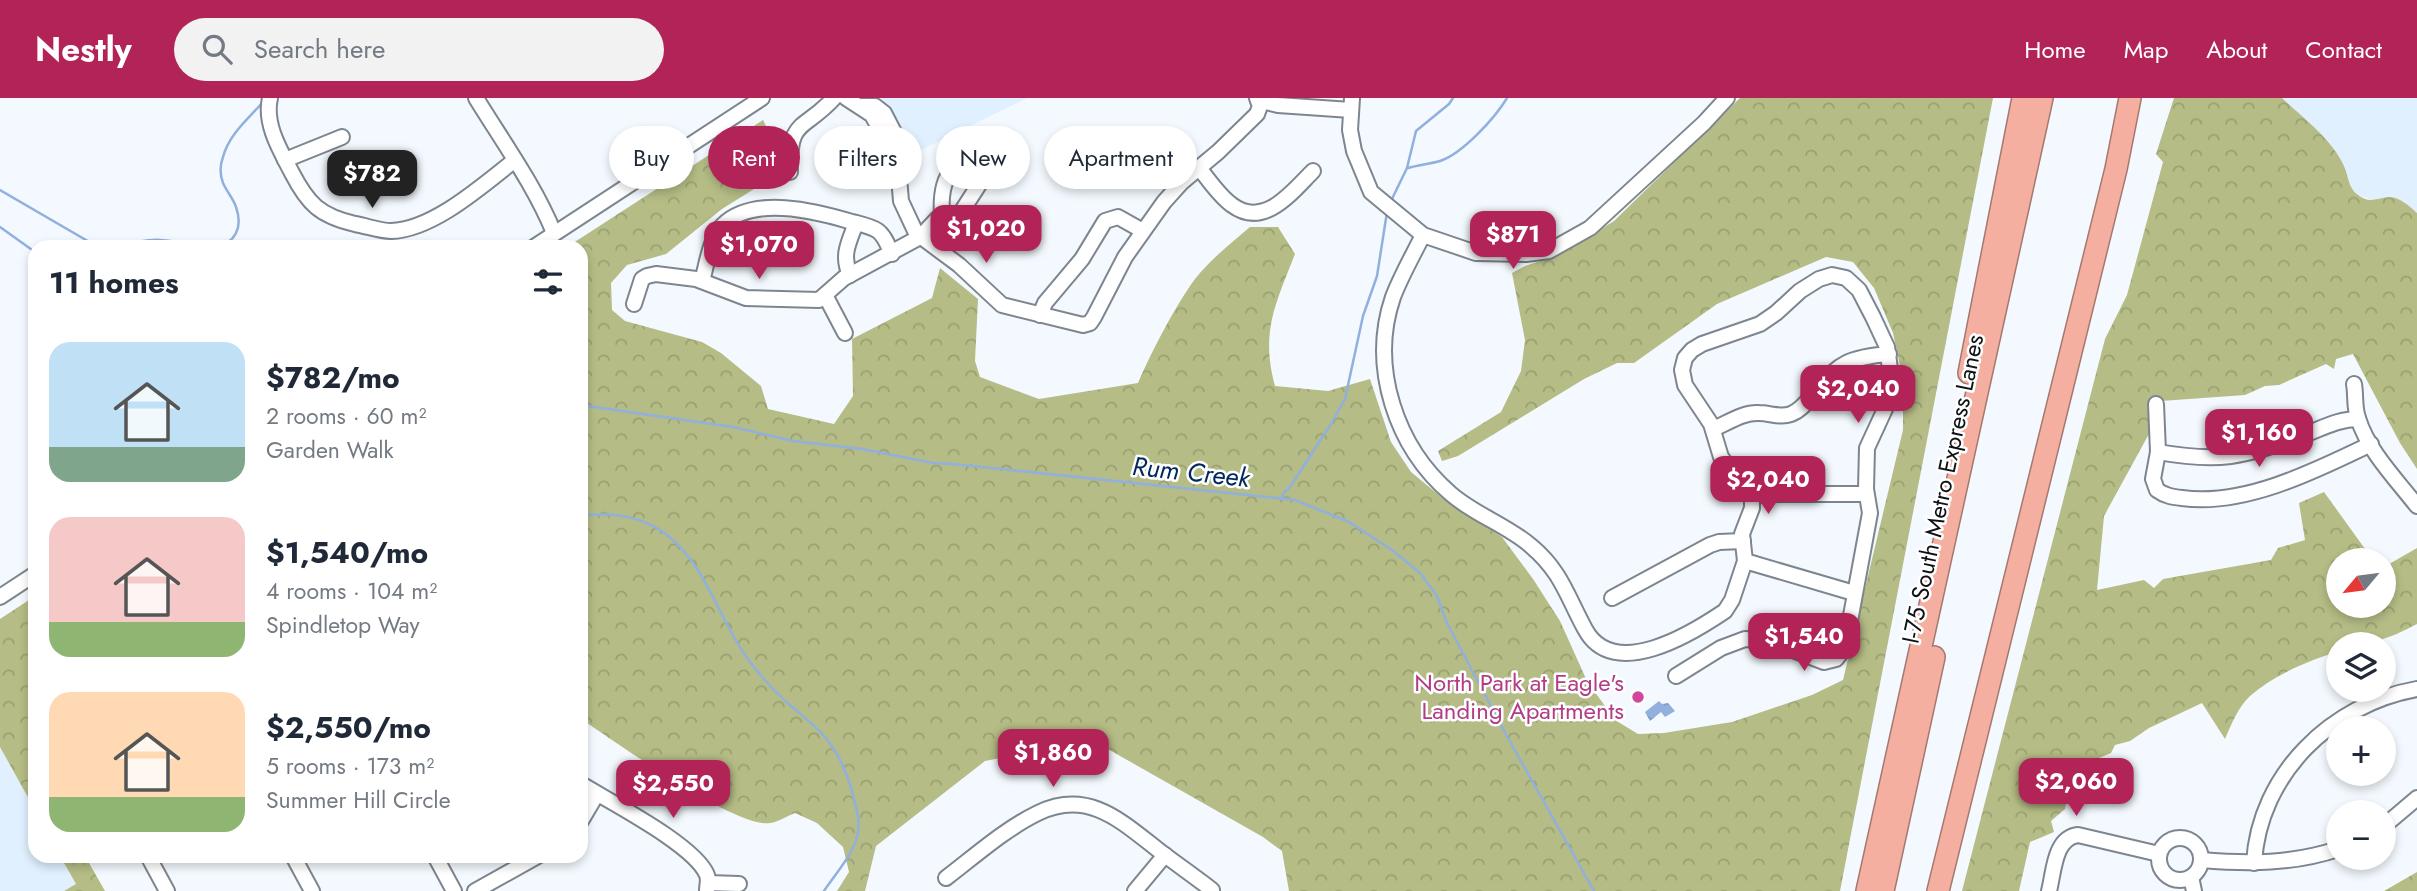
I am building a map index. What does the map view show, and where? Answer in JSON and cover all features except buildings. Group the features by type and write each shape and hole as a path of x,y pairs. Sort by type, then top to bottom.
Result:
{"highway":[{"path":"1960,475 1959,426 2023,98"},
{"path":"1867,891 2042,98"},
{"name":"I-75 South Metro Express Lanes","path":"1883,891 2055,98"},
{"path":"1938,891 2116,169 2130,98"},
{"path":"2116,169 2144,98"}],"street":[{"path":"270,98 267,112 285,160 309,201 323,214 337,220 383,231 412,228 439,215 477,190 515,160"},
{"path":"476,98 515,160 554,233"},
{"path":"544,240 762,98"},
{"path":"800,127 834,98"},
{"path":"846,98 862,106 875,106 884,113 891,126"},
{"path":"900,189 901,201 913,230 959,265 1002,305 1079,324 1090,323 1125,257 1143,231 1176,188 1224,147 1257,114 1259,99 1278,105 1351,104 1350,130 1354,150 1371,192 1423,235 1476,253 1526,254 1549,251 1590,228 1704,123 1727,98"},
{"path":"862,106 867,126"},
{"path":"285,160 342,137"},
{"path":"1199,168 1230,204 1255,212 1279,205 1313,171"},
{"path":"942,216 943,189"},
{"path":"634,304 640,282 647,276 676,275 702,281 746,298 819,300 839,281 920,237 935,220 942,216 960,214 976,189"},
{"path":"702,281 718,231 744,212 806,209 856,223 880,232 892,254"},
{"path":"1040,315 1045,303 1078,263 1105,220 1118,217 1143,231"},
{"path":"849,275 844,257 856,223"},
{"path":"1423,235 1393,298 1387,324 1386,374 1401,429 1418,458 1452,496 1529,544 1546,560 1569,593 1585,629 1595,643 1604,648 1628,653 1653,650 1725,611 1732,600 1745,561 1743,529 1752,508 1751,496 1721,457 1713,429 1683,379 1683,364 1688,353 1708,341 1760,324 1819,279 1836,275 1855,284 1889,354 1890,381 1886,402 1867,448 1866,494 1870,513 1847,643 1843,652 1833,661 1824,662 1769,641 1745,639 1713,652 1676,676"},
{"path":"825,295 845,333"},
{"path":"1713,429 1749,414 1791,414 1802,407 1827,377 1843,364 1856,358 1889,354"},
{"path":"2354,384 2358,419 2371,444 2417,506"},
{"path":"2156,404 2158,452 2153,479 2157,490 2169,496 2205,500 2233,498 2258,491 2371,444"},
{"path":"2158,452 2200,458 2240,456 2277,445 2342,419 2358,419"},
{"path":"1751,496 1866,494"},
{"path":"1612,598 1710,545 1742,541"},
{"path":"1745,561 1854,593"},
{"path":"0,597 28,579"},
{"path":"2254,863 2257,834 2266,808 2287,771 2307,746 2360,707 2387,696 2417,689"},
{"path":"588,788 684,849 706,872 707,887 739,884"},
{"path":"588,809 597,794"},
{"path":"2396,816 2417,798"},
{"path":"946,877 1026,819 1054,806 1073,804 1088,805 1116,817 1212,890"},
{"path":"2049,891 2061,846 2071,836 2078,835 2159,854"},
{"path":"2183,837 2196,845 2201,860 2198,870 2185,885 2163,871 2159,854 2168,841 2183,837"},
{"path":"2201,860 2254,863 2291,860 2326,852"},
{"path":"1135,891 1165,855"},
{"path":"152,863 167,891"},
{"path":"296,863 312,891"},
{"path":"439,863 454,891"},
{"path":"475,891 525,863"}],"shaded area":[{"path":"881,98 1027,98 970,126 936,126 936,143 922,150 922,126 898,126"},
{"path":"2282,98 2417,98 2417,213 2401,200 2390,197 2376,201 2359,196 2351,188 2345,167 2332,147"},
{"path":"0,747 28,797 28,863 64,863 76,885 64,891 0,891"}],"green space":[{"path":"1740,98 1993,98 1840,891 1289,891 1282,851 1263,837 1106,748 1061,746 985,761 876,846 865,891 837,891 849,872 843,847 817,823 795,813 770,823 754,821 731,812 704,799 588,724 588,240 578,240 657,189 694,189 694,165 708,156 708,189 754,189 722,209 666,254 627,265 611,283 612,310 625,321 702,342 721,353 761,386 768,409 834,424 853,396 852,339 932,298 940,268 978,299 975,361 980,377 1039,399 1138,383 1171,316 1201,272 1250,227 1278,227 1295,254 1272,318 1269,349 1275,386 1328,391 1370,379 1391,442 1411,472 1445,500 1502,537 1560,621 1587,681 1615,720 1638,734 1664,733 1732,722 1812,695 1843,680 1903,430 1903,380 1893,333 1874,288 1853,262 1826,257 1717,304 1634,363 1617,363 1584,379 1458,456 1442,461 1438,451 1501,412 1521,371 1525,340 1512,273 1561,254 1614,221"},
{"path":"2174,98 2282,98 2332,147 2344,166 2352,189 2358,195 2369,200 2389,197 2397,199 2417,213 2417,469 2400,443 2353,354 2336,359 2334,369 2326,364 2279,385 2265,386 2245,395 2147,402 2150,432 2104,516 2097,590 2144,580 2154,588 2163,579 2271,560 2278,548 2305,540 2299,503 2324,492 2364,548 2326,548 2326,618 2396,618 2396,560 2417,548 2417,624 2396,634 2396,632 2326,632 2326,656 2280,675 2250,696 2235,716 2225,739 2202,703 2149,728 2130,741 2115,745 2111,753 2087,763 2076,778 2069,778 2065,809 2051,821 2054,832 2030,842 2019,891 1962,891 2105,339 2127,295 2163,162 2156,154"},
{"path":"763,120 766,126 754,126"},
{"path":"28,601 28,797 0,747 0,619"},
{"path":"64,863 89,863 105,891 64,891 76,884"},
{"path":"2417,872 2417,891 2384,891"}],"water":[{"path":"1659,701 1662,704 1668,703 1675,711 1665,717 1661,712 1650,721 1645,712"}],"waterway":[{"path":"1390,203 1407,168 1416,131 1453,98"},
{"path":"1408,168 1440,161 1458,151 1486,125 1507,98"},
{"path":"230,240 236,233 239,221 235,204 222,180 223,157 235,134 264,101"},
{"name":"Rum Creek","path":"0,190 86,240"},
{"path":"1281,499 1345,399 1363,316 1377,276 1387,212"},
{"path":"0,227 28,247"},
{"name":"Rum Creek","path":"588,406 733,427 793,441 862,449 933,463 1295,500 1349,522 1392,550 1420,573 1437,596 1446,621 1504,731 1594,891"},
{"path":"588,516 626,517 647,523 667,535 681,548 702,577 753,665 785,701 831,744 849,782 859,827 853,847 824,891"}],"place":[{"name":"North Park at Eagle's Landing Apartments","path":"1638,697"}]}
